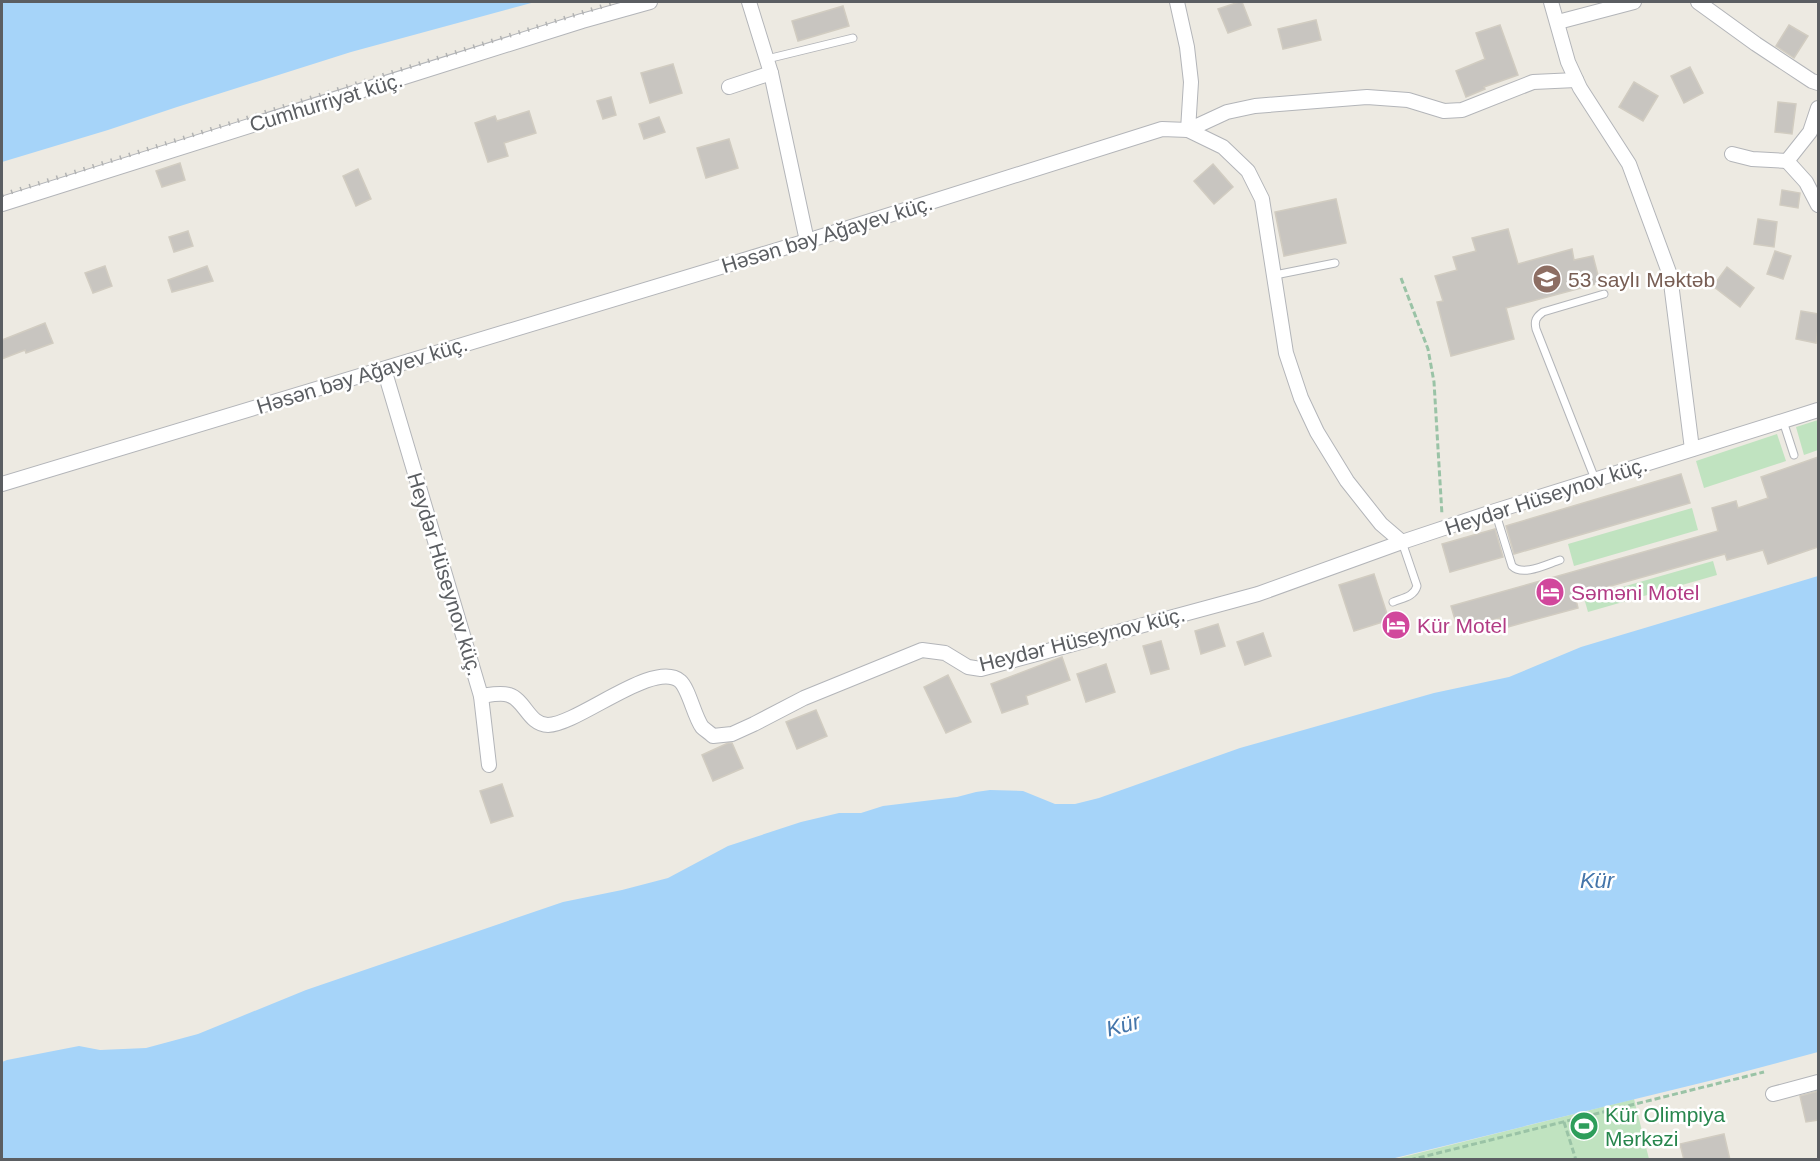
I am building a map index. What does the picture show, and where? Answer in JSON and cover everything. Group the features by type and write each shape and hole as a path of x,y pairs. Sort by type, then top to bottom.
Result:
{"street":[{"name":"Cumhurriyət küç.","path":"2,204 570,25 650,2"},
{"path":"749,2 771,73 807,241"},
{"path":"1177,2 1187,48 1191,82 1188,130 1227,112 1255,106 1367,97 1408,100 1444,111 1462,110 1533,82 1576,80"},
{"path":"1551,2 1568,62 1576,80 1629,164 1670,274 1692,449"},
{"path":"1558,22 1634,2"},
{"path":"1698,2 1756,44 1818,83"},
{"path":"729,87 771,73"},
{"path":"1787,161 1810,132 1818,108"},
{"name":"Həsən bəy Ağayev küç.","path":"2,484 807,241 1162,129 1188,130 1223,147 1248,171 1262,199 1286,353 1301,398 1317,432 1347,481 1381,524 1402,542"},
{"path":"1732,154 1752,159 1787,161 1806,182 1818,205"},
{"name":"Heydər Hüseynov küç.","path":"384,369 481,696 509,695 525,707 532,719 547,725 571,718 634,685 660,677 676,678 683,683 703,727 713,736 732,734 804,698 922,650 945,653 968,667 981,669 1258,594 1402,542 1818,410"},
{"path":"481,696 489,765"},
{"path":"1773,1094 1818,1082"}],"lane":[{"path":"767,59 853,38"},
{"path":"1275,276 1335,263"},
{"path":"1595,479 1534,322 1543,312 1604,294"},
{"path":"1783,421 1794,454"},
{"path":"1495,512 1512,566 1516,570 1523,571 1560,560"},
{"path":"1393,602 1411,595 1417,586 1402,542"}],"path":[{"path":"1401,278 1428,349 1434,382 1442,529"},
{"path":"1410,1160 1764,1072"},
{"path":"1564,1122 1576,1160"}],"green space":[{"path":"1818,420 1818,450 1804,455 1796,427"},
{"path":"1777,434 1786,461 1704,488 1696,461"},
{"path":"1692,508 1698,530 1574,566 1568,544"},
{"path":"1713,561 1717,575 1588,612 1584,598"},
{"name":"Kür Olimpiya Mərkəzi","path":"1634,1099 1649,1159 1391,1160"}],"water":[{"path":"2,2 535,2 351,52 2,162"},
{"name":"Kür","path":"1818,576 1818,1052 1391,1159 2,1159 2,1062 7,1060 79,1046 100,1050 146,1048 198,1034 306,990 563,902 668,878 728,846 801,822 839,813 861,813 883,806 957,797 990,790 1023,791 1055,804 1075,804 1099,798 1240,748 1434,693 1509,677 1581,647"}],"building":[{"path":"1242,2 1251,25 1228,33 1218,9"},
{"path":"843,6 849,26 798,41 792,21"},
{"path":"1316,20 1321,40 1283,49 1278,29"},
{"path":"1500,25 1518,75 1484,87 1485,89 1466,97 1456,71 1485,59 1476,33"},
{"path":"1789,25 1808,36 1794,58 1776,46"},
{"path":"673,64 682,93 650,103 641,73"},
{"path":"1690,67 1703,93 1684,103 1671,76"},
{"path":"1634,82 1658,96 1643,121 1619,107"},
{"path":"611,97 616,115 603,119 597,101"},
{"path":"1778,102 1796,104 1792,134 1775,132"},
{"path":"529,111 536,133 504,143 508,156 488,162 475,123 495,116 497,121"},
{"path":"659,117 665,132 644,139 639,124"},
{"path":"729,139 738,168 706,178 697,148"},
{"path":"180,163 185,180 162,187 156,171"},
{"path":"1213,164 1233,187 1214,204 1194,181"},
{"path":"358,169 371,199 356,206 343,176"},
{"path":"1782,190 1800,193 1798,208 1780,205"},
{"path":"1336,199 1346,243 1284,256 1275,212"},
{"path":"1758,219 1777,222 1774,247 1754,244"},
{"path":"1508,229 1518,264 1572,249 1574,260 1593,256 1600,283 1506,308 1514,339 1451,356 1437,302 1443,301 1435,276 1457,270 1453,257 1476,251 1472,238"},
{"path":"188,231 193,246 174,252 169,237"},
{"path":"1775,251 1791,256 1783,279 1767,274"},
{"path":"105,266 112,286 93,293 85,273"},
{"path":"207,266 213,281 172,292 168,280"},
{"path":"1727,267 1754,288 1740,307 1713,286"},
{"path":"1801,311 1818,314 1816,343 1796,339"},
{"path":"45,323 53,343 2,359 2,340"},
{"path":"1818,457 1818,547 1768,564 1763,550 1727,560 1725,554 1575,596 1578,608 1504,628 1500,618 1458,630 1451,606 1718,531 1712,508 1736,501 1738,508 1768,498 1761,477"},
{"path":"1681,474 1690,503 1514,554 1506,526"},
{"path":"1495,529 1503,557 1450,572 1442,544"},
{"path":"1374,574 1389,620 1354,631 1339,585"},
{"path":"1218,624 1225,646 1201,654 1195,631"},
{"path":"1263,633 1271,656 1245,665 1237,642"},
{"path":"1161,641 1169,669 1151,674 1143,646"},
{"path":"1062,657 1070,680 1026,696 1028,704 1002,713 991,684"},
{"path":"1106,664 1115,692 1086,702 1077,674"},
{"path":"948,675 971,722 946,733 924,687"},
{"path":"816,710 827,736 797,749 786,722"},
{"path":"732,743 743,768 713,781 702,755"},
{"path":"502,784 513,816 491,823 480,791"},
{"path":"1818,1091 1818,1120 1806,1122 1800,1096"},
{"path":"1724,1134 1730,1160 1684,1160 1680,1144"}],"railway":[{"path":"2,195 616,2"}],"place":[{"name":"53 saylı Məktəb","path":"1547,279"},
{"name":"Səməni Motel","path":"1550,592"},
{"name":"Kür Motel","path":"1396,625"},
{"name":"Kür Olimpiya Mərkəzi","path":"1584,1126"}]}
